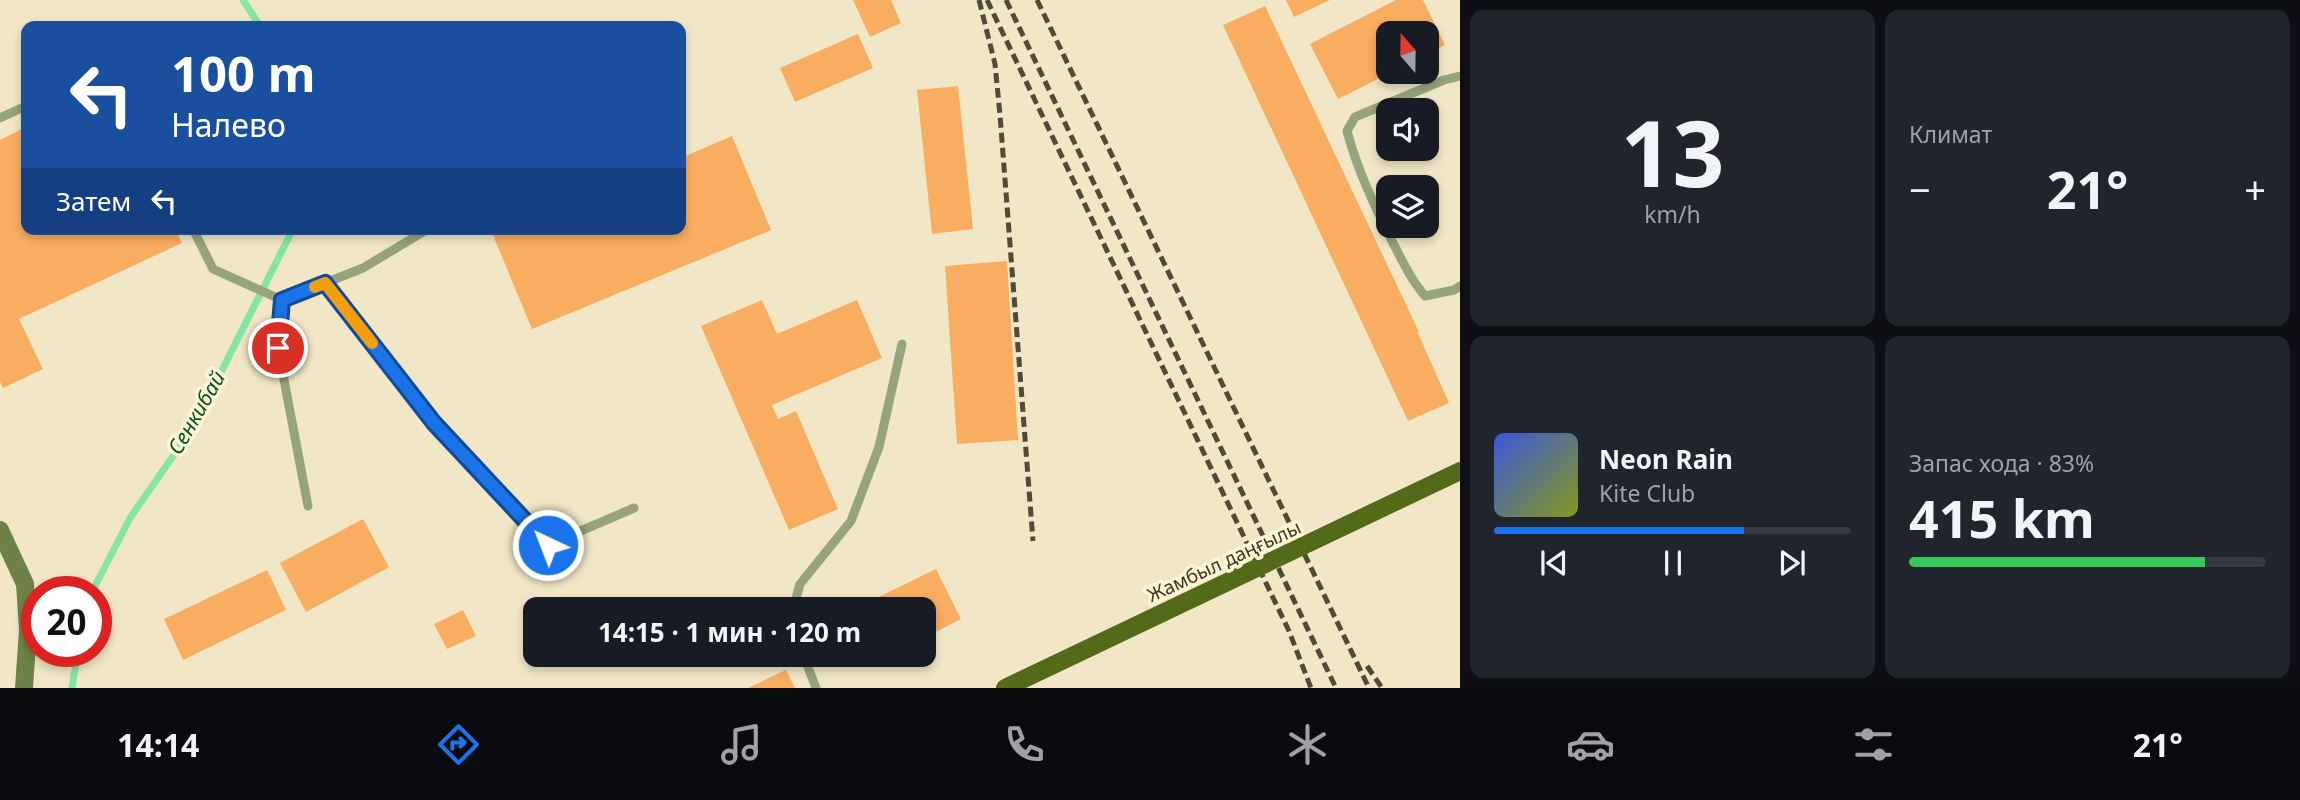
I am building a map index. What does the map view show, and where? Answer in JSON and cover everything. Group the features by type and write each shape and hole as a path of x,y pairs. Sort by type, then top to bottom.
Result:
{"main road":[{"name":"Жамбыл даңғылы","path":"1005,688 1460,471"}],"street":[{"path":"0,530 25,584 28,630 24,688"}],"lane":[{"path":"1460,76 1354,117 1347,131 1373,204 1413,282 1425,296 1454,290 1460,286"},
{"path":"0,118 21,108"},
{"path":"196,235 213,269 282,300 363,268 418,235"},
{"path":"325,283 434,423 548,545 634,508"},
{"path":"282,300 278,348 308,506"},
{"path":"796,597 800,584 851,521 879,447 902,344"},
{"path":"808,667 816,688"}],"building":[{"path":"853,0 891,0 901,23 870,37"},
{"path":"1286,0 1330,0 1294,17"},
{"path":"1396,0 1423,0 1433,21 1376,21 1376,80 1338,99 1310,44"},
{"path":"1265,6 1419,332 1412,336 1418,333 1449,403 1408,421 1223,25"},
{"path":"1439,33 1445,45 1439,48"},
{"path":"858,34 873,68 795,102 780,68"},
{"path":"958,86 973,229 932,234 917,90"},
{"path":"21,130 21,235 178,235 182,243 19,319 43,369 3,388 0,382 0,140"},
{"path":"732,136 771,230 532,329 493,235 686,235 686,156"},
{"path":"1007,261 1018,440 957,444 945,266"},
{"path":"762,300 777,334 857,300 882,358 772,405 778,419 796,411 838,509 789,530 701,326"},
{"path":"363,519 389,567 306,612 280,563"},
{"path":"936,569 961,619 936,632 936,597 879,597"},
{"path":"267,570 286,610 183,660 164,619"},
{"path":"463,610 476,636 447,649 434,624"},
{"path":"786,670 795,688 748,688"}],"waterway":[{"name":"Сенкибай","path":"243,0 257,21"},
{"name":"Сенкибай","path":"100,576 130,518 194,426 290,235"},
{"name":"Сенкибай","path":"72,688 75,667"}],"railway":[{"path":"979,0 995,64 1033,541"},
{"path":"987,0 1289,631 1311,688"},
{"path":"1006,0 1336,688"},
{"path":"1037,0 1369,688"},
{"path":"1367,666 1382,688"}],"slow traffic":[{"path":"315,287 325,283 372,343"}],"route":[{"path":"278,348 282,300 325,283 434,423 548,545"}]}
